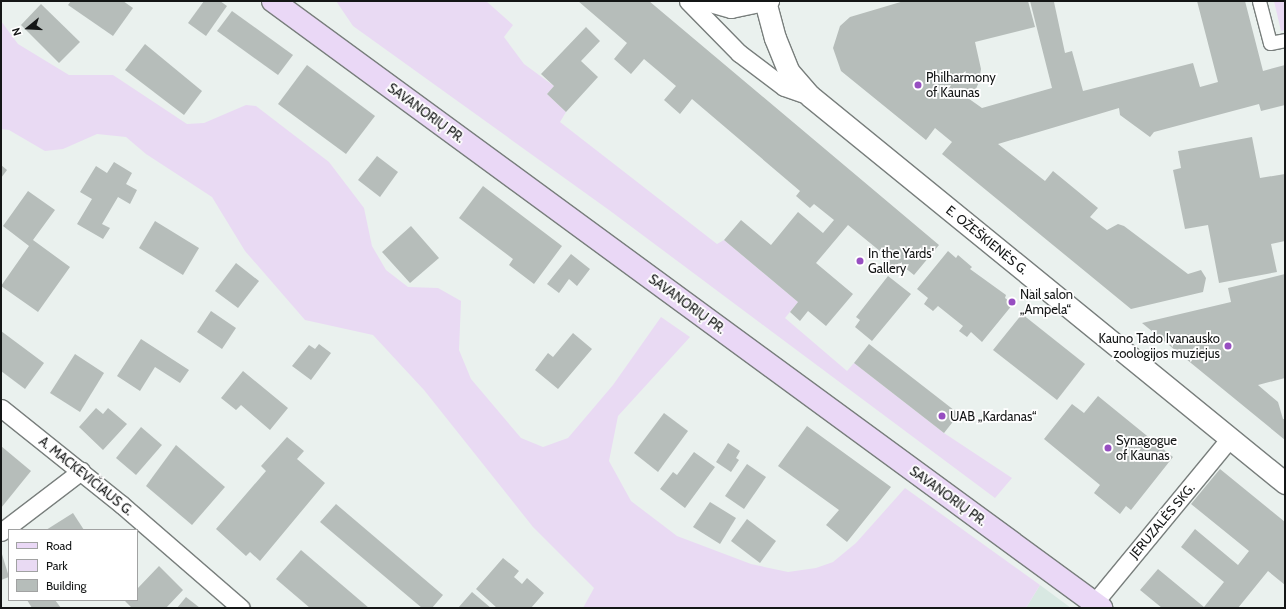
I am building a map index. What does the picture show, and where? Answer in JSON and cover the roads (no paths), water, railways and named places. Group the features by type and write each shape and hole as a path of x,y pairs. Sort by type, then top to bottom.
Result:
{"main road":[{"name":"SAVANORIŲ PR.","path":"273,1 1097,605"}],"street":[{"name":"E. OŽEŠKIENĖS G.","path":"688,1 739,53 784,87 810,96 1285,483"},
{"path":"703,1 731,9 766,1 775,38 789,72 810,96"},
{"path":"1259,1 1270,44 1285,40"},
{"name":"A. MACKEVIČIAUS G.","path":"1,408 81,471 241,608"},
{"name":"JERUZALĖS SKG.","path":"1097,605 1230,438"},
{"path":"1,532 81,471"}],"place":[{"name":"Philharmony of Kaunas","path":"918,85"},
{"name":"In the Yards' Gallery","path":"860,261"},
{"name":"Nail salon „Ampela“","path":"1012,302"},
{"name":"Kauno Tado Ivanausko zoologijos muziejus","path":"1228,346"},
{"name":"UAB „Kardanas“","path":"942,416"},
{"name":"Synagogue of Kaunas","path":"1108,448"}]}
